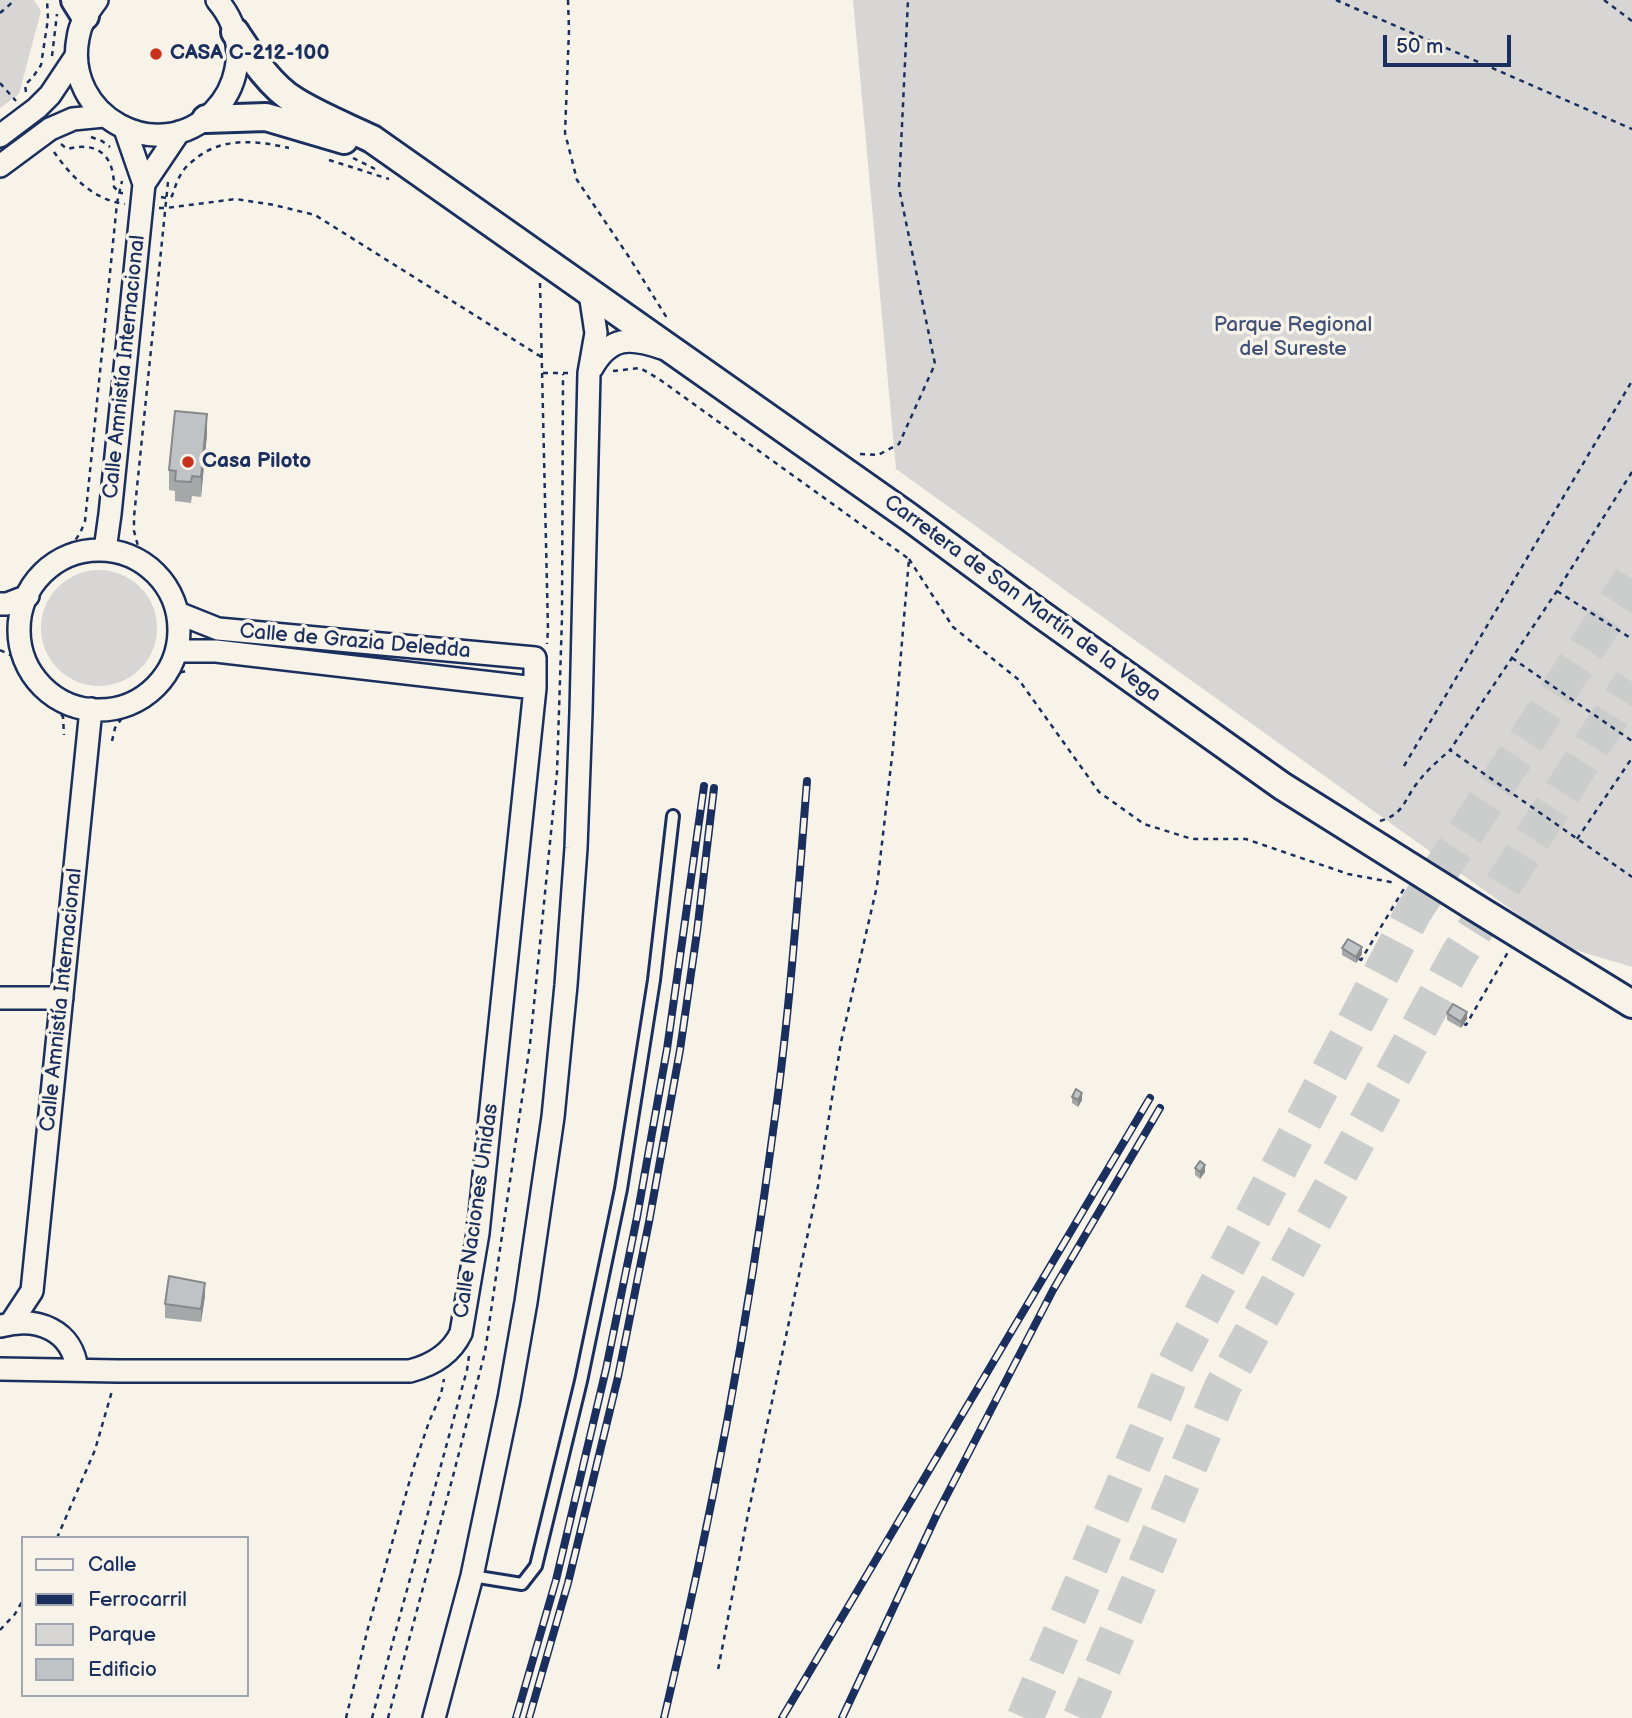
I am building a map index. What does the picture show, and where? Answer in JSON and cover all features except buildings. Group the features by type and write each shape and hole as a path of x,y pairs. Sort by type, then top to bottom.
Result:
{"street":[{"path":"79,6 76,56 79,78 89,99 104,116 125,129 149,135 179,132 193,127 206,119 223,102 234,80 238,56 226,11"},
{"name":"Carretera de San Martín de la Vega","path":"226,11 254,60 293,101 372,139 412,179"},
{"path":"0,136 50,95 76,56"},
{"path":"0,166 55,136 73,119 104,116"},
{"name":"Carretera de San Martín de la Vega","path":"206,119 266,117 341,139 412,179 590,293 673,339 909,517 1282,786 1632,1004"},
{"name":"Calle Amnistía Internacional","path":"105,550 143,195 125,129"},
{"name":"Calle Amnistía Internacional","path":"143,195 179,132"},
{"path":"435,1718 472,1576 509,1399 553,1117 576,848 596,372 596,333 590,293"},
{"path":"596,372 604,350 619,342 673,339"},
{"path":"0,604 7,604 26,589 33,584 52,564 77,552 105,550 130,556 152,569 179,604 180,632 177,651 168,672 153,690 134,702 112,709 91,709 63,702 41,686 9,634 26,589"},
{"name":"Calle de Grazia Deledda","path":"179,604 218,629 535,658"},
{"name":"Calle de Grazia Deledda","path":"177,651 216,651 535,688"},
{"name":"Calle Naciones Unidas","path":"447,1354 461,1333 478,1233 535,688 535,658"},
{"name":"Calle Amnistía Internacional","path":"5,1325 32,1291 91,709"},
{"path":"0,998 62,998"},
{"name":"Calle Amnistía Internacional","path":"32,1291 48,1328"},
{"name":"Calle Amnistía Internacional","path":"5,1325 29,1322 48,1328 68,1343 76,1357 77,1370"},
{"path":"0,1369 410,1371 422,1368 447,1354"}],"lane":[{"path":"472,1576 522,1584 536,1566 581,1381 621,1189 654,980 673,816"}],"path":[{"path":"0,13 15,0"},
{"path":"37,108 26,92 25,85 41,65 48,19 47,0"},
{"path":"568,0 565,133 577,180 629,257 673,339"},
{"path":"856,454 878,455 900,444 935,364 899,188 908,0"},
{"path":"1336,0 1632,129"},
{"path":"1604,0 1632,21"},
{"path":"50,65 79,6"},
{"path":"87,135 102,141 115,152"},
{"path":"55,136 67,149 92,147 104,154 114,173 114,187 120,193 166,198 172,196 185,168 208,150 243,141 298,150"},
{"path":"55,136 52,149 65,167 86,189 117,203 143,195 166,208 236,199 315,215 543,358"},
{"path":"343,155 389,177"},
{"path":"324,158 412,179"},
{"path":"26,589 52,557 73,544 85,521 117,203 122,177"},
{"path":"169,180 134,531 138,546 163,572 179,604"},
{"path":"536,275 540,282 543,373"},
{"path":"596,372 640,368 659,379 909,559 953,627 1019,680 1099,792 1144,824 1192,839 1246,839 1348,874 1406,885 1361,960 1359,959"},
{"path":"1404,766 1632,381"},
{"path":"1351,829 1390,818 1402,809 1416,784 1450,750 1557,591 1632,472"},
{"path":"718,1670 818,1186 841,1042 877,886 893,748 909,559"},
{"path":"1557,591 1632,639"},
{"path":"0,650 12,656 57,709 63,717 64,735"},
{"path":"1512,658 1632,741"},
{"path":"111,741 124,715 178,673 193,670"},
{"path":"1450,750 1632,877"},
{"path":"1577,839 1632,758"},
{"path":"1464,1024 1466,1025 1518,934"},
{"path":"346,1718 368,1628 413,1469 441,1394 447,1354"},
{"path":"58,1536 95,1450 118,1371"},
{"path":"0,1630 21,1604"}],"green space":[{"path":"0,0 34,0 41,11 19,94 0,108"},
{"name":"Parque Regional del Sureste","path":"853,0 1632,0 1632,967 1562,946 896,469"},
{"path":"99,570 121,575 140,587 152,606 157,628 152,650 140,669 121,681 99,686 77,681 58,669 46,650 41,628 46,606 58,587 77,575"}],"tunnel":[{"path":"1025,1718 1175,1365 1414,911 1632,579"},
{"path":"1081,1718 1223,1386 1458,956 1632,682"}],"railway":[{"path":"664,1718 713,1497 752,1274 785,1038 807,781"},
{"path":"516,1718 556,1580 606,1369 637,1217 667,1049 704,786"},
{"path":"529,1718 568,1583 618,1377 649,1222 680,1050 714,788"},
{"path":"782,1718 1150,1098"},
{"path":"842,1718 937,1514 1053,1290 1160,1108"}],"place":[{"name":"CASA C-212-100","path":"156,54"},
{"name":"Casa Piloto","path":"188,462"}]}
